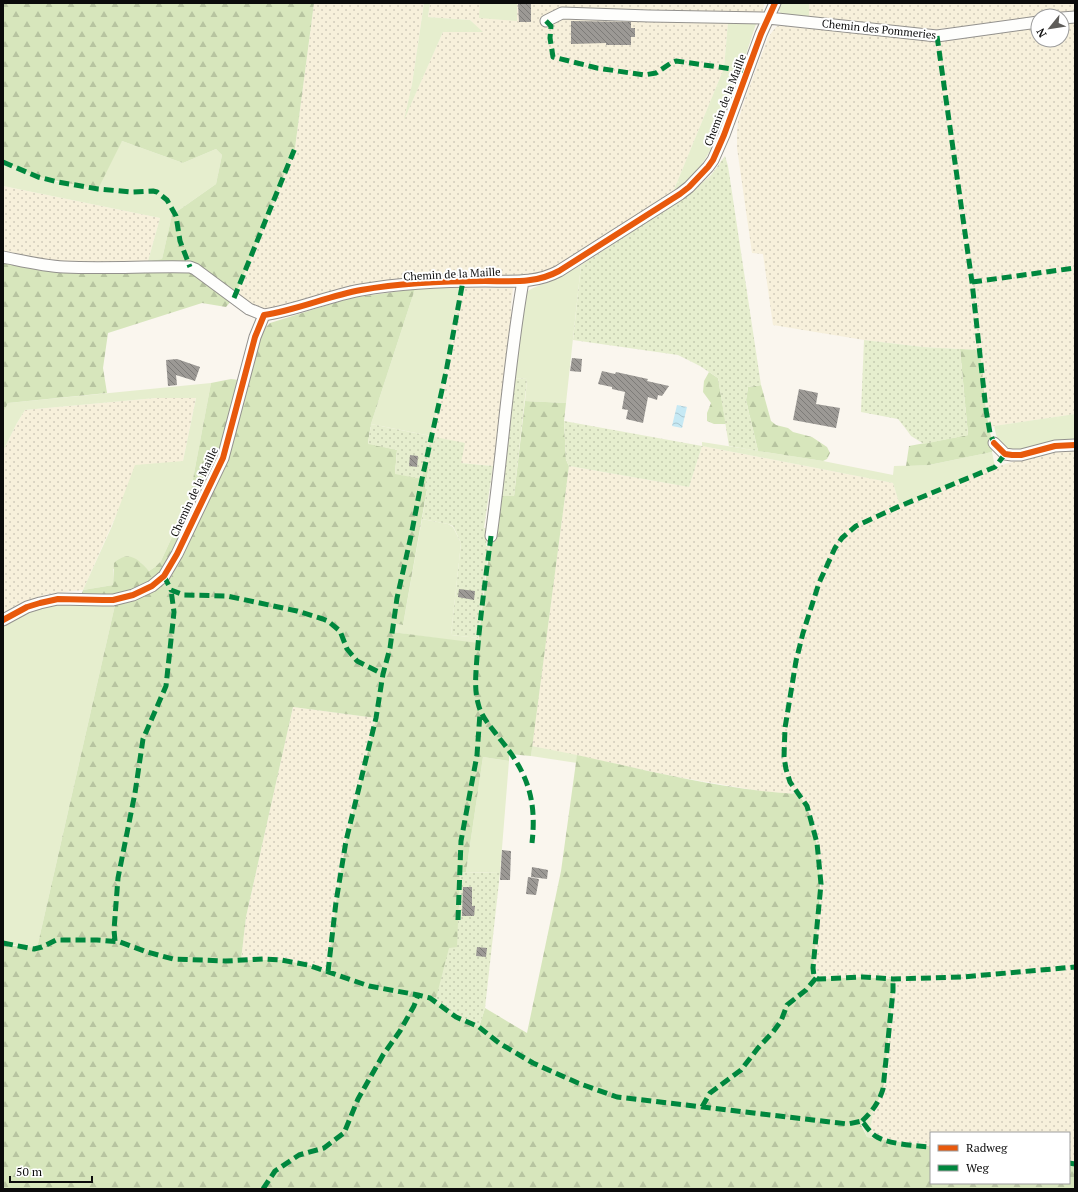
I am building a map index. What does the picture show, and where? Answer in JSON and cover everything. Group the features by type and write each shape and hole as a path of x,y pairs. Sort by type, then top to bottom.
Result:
{"street":[{"name":"Chemin de la Maille","path":"3,620 27,607 58,599 103,600 128,597 147,589 164,576 177,554 223,458 255,337 264,315 282,312 362,290 463,281 523,281 539,279 559,271 680,194 702,174 712,160 724,135 761,34 775,3"},
{"name":"Chemin des Pommeries","path":"546,21 562,13 768,18 937,36 1030,23"},
{"path":"3,257 42,265 64,267 190,267 195,269 249,308 264,315"},
{"path":"491,536 516,319 523,281"},
{"path":"994,443 1005,454 1012,455 1021,455 1055,446 1075,445"}],"shaded area":[{"path":"314,3 424,3 412,84 405,117 443,32 482,32 470,20 428,17 430,3 764,3 763,12 728,22 724,68 673,192 562,263 547,271 521,276 467,275 379,283 269,310 253,305 236,294 295,148"},
{"path":"809,3 1075,3 1075,12 1070,13 1070,8 1030,8 1030,17 973,26 936,29 903,28 809,19"},
{"path":"1075,21 1075,414 989,427 979,350 923,347 864,340 773,325 763,254 752,253 737,148 737,132 738,121 745,99 768,38 777,26 847,31 938,42 1030,28 1030,48 1070,48 1070,22"},
{"path":"3,186 160,218 148,261 126,263 54,263 3,253"},
{"path":"462,287 513,288 511,308 512,318 495,466 461,463 431,437 446,372"},
{"path":"196,397 183,461 122,502 83,590 48,594 22,603 3,612 3,451 25,410 156,398"},
{"path":"702,446 893,483 900,506 995,467 1038,455 1057,451 1075,450 1075,1164 1070,1163 1070,1132 930,1132 930,1147 886,1141 877,1138 870,1131 874,1108 879,1101 883,1084 893,979 877,977 849,977 818,979 814,976 813,968 821,884 817,843 811,818 807,806 798,794 765,792 672,776 532,746 569,466 689,487"},
{"path":"293,707 376,718 346,841 336,902 328,972 308,965 241,960 246,917"}],"green space":[{"path":"3,3 314,3 295,148 236,294 197,267 146,264 148,261 162,259 172,215 216,184 222,155 216,149 183,163 122,141 98,189 38,177 3,162"},
{"path":"424,3 430,3 428,17 470,20 483,32 443,32 404,120 412,84"},
{"path":"480,3 517,3 517,21 479,18"},
{"path":"780,3 809,3 809,19 782,15 778,9"},
{"path":"728,22 747,22 756,24 729,106 714,143 693,176 673,192 724,68"},
{"path":"122,141 183,163 216,149 222,155 216,184 172,215 162,259 148,261 160,218 3,186 3,162 38,177 58,182"},
{"path":"725,156 728,166 761,385 748,387 746,400 758,451 729,446 718,378 700,366 678,355 573,340 581,265 688,195 711,175"},
{"path":"3,261 193,271 232,300 226,307 202,303 108,333 103,368 107,393 8,403 3,413"},
{"path":"581,265 566,403 525,401 527,379 513,378 526,292 558,278"},
{"path":"462,287 446,372 431,436 371,424 415,289"},
{"path":"415,289 371,424 368,443 397,450 395,474 425,465 429,467 425,488 427,489 403,625 393,623 392,632 478,643 491,536 500,496 514,496 525,401 566,403 564,421 566,460 569,466 531,756 509,754 509,761 483,757 466,872 460,872 479,1027 485,1008 527,1033 561,871 577,755 714,784 770,792 798,794 812,820 819,865 820,899 813,968 814,976 818,979 863,977 893,979 883,1089 875,1106 862,1121 861,1125 867,1137 930,1147 930,1184 1070,1184 1070,1163 1075,1164 1075,1189 3,1189 3,943 14,946 37,948 115,605 145,595 171,577 227,460 260,337 263,330 270,323 350,298","holes":["293,707 376,718 346,841 336,902 328,972 308,965 281,960 241,960 246,917"]},
{"path":"864,340 923,347 960,349 968,435 924,444 911,436 898,419 861,412"},
{"path":"960,349 980,350 986,410 990,433 994,443 992,452 929,465 906,466 909,446 968,435"},
{"path":"709,372 718,378 726,424 714,424 707,421 707,413 711,403 703,392 704,381"},
{"path":"513,378 527,379 514,496 500,496"},
{"path":"231,379 239,380 219,457 169,560 158,577 131,592 116,596 81,596 83,590 113,585 114,563 119,559 124,557 133,558 149,571 161,561 189,500 211,383"},
{"path":"211,383 189,500 161,561 149,571 140,562 113,569 113,585 83,590 112,526 135,465 183,461 196,398 156,398 25,410 3,451 3,413 8,403"},
{"path":"761,385 771,421 776,425 788,428 793,432 812,437 827,447 830,453 827,459 823,461 758,451 746,400 748,387"},
{"path":"1075,414 1075,440 1023,449 1012,450 1000,443 994,426"},
{"path":"564,421 702,446 689,487 569,466 566,460"},
{"path":"371,424 465,443 461,463 493,466 484,528 488,528 486,546 489,546 478,638 451,635 461,543 453,526 422,519 429,467 425,465 422,479 395,474 397,450 368,444"},
{"path":"702,442 823,461 893,475 894,466 929,465 992,452 995,467 900,506 893,483 702,446"},
{"path":"422,519 448,524 453,527 461,543 451,635 478,638 478,644 392,632 393,623 403,625"},
{"path":"54,604 115,605 37,948 34,949 3,943 3,624 22,614"},
{"path":"532,746 577,755 577,763 531,756"},
{"path":"483,757 509,761 500,873 466,872"},
{"path":"460,872 500,873 485,1008 479,1027 456,1017 435,1002 449,948 457,947"},
{"path":"874,1108 870,1131 877,1138 867,1137 863,1126 864,1118"}],"water":[{"path":"677,405 687,407 682,428 672,426"}],"building":[{"path":"531,3 531,22 519,22 518,4"},
{"path":"571,21 631,22 631,28 635,28 635,37 631,37 631,45 606,45 606,43 571,44"},
{"path":"572,358 582,359 581,372 570,371"},
{"path":"177,359 200,367 195,381 176,375 177,385 168,386 166,360"},
{"path":"602,371 615,374 616,372 648,379 647,381 669,386 662,396 658,395 657,400 648,397 643,423 626,419 628,410 622,409 625,392 598,384"},
{"path":"799,389 818,393 816,404 840,408 836,428 793,420"},
{"path":"410,455 418,456 417,467 409,466"},
{"path":"459,589 475,591 474,600 458,597"},
{"path":"502,850 511,851 510,880 500,880"},
{"path":"532,867 548,870 547,879 531,877"},
{"path":"528,877 539,879 536,895 526,894"},
{"path":"463,887 472,887 472,906 475,906 474,916 462,916"},
{"path":"477,947 487,948 486,957 476,956"}],"marked path":[{"path":"546,21 551,26 550,38 553,57 597,68 644,75 656,73 676,61 747,71"},
{"path":"937,36 972,282 986,410 990,433 994,443"},
{"path":"234,298 295,148"},
{"path":"3,162 38,177 58,182 98,189 132,192 157,192 167,200 176,216 180,241 190,267"},
{"path":"972,282 1075,268"},
{"path":"328,972 336,902 346,841 376,718 383,674 390,648 397,598 446,372 463,281"},
{"path":"1005,454 995,467 900,506 856,526 842,538 835,548 819,583 803,633 796,661 785,728 784,757 790,782 807,806 817,843 821,884 813,968 814,976 818,979 863,977 893,979 962,977 1075,967"},
{"path":"491,536 478,642 476,692 479,708 517,763 528,787 533,813 532,843"},
{"path":"164,576 171,590 184,595 227,596 297,611 328,621 340,631 347,649 357,661 383,674"},
{"path":"115,941 114,930 118,878 135,793 143,739 166,686 174,612 171,590"},
{"path":"458,920 461,841 477,755 480,713"},
{"path":"3,943 34,949 56,940 97,940 120,942 147,952 173,959 226,961 263,959 281,960 308,965 369,986 430,998 456,1017 479,1027 499,1043 533,1063 578,1083 617,1097 848,1124 862,1121 873,1134 882,1139 903,1144 930,1147"},
{"path":"702,1107 710,1093 741,1070 781,1021 787,1005 806,990 816,978"},
{"path":"862,1121 875,1106 883,1089 893,979"},
{"path":"263,1189 275,1171 299,1155 324,1148 344,1133 358,1099 383,1055 400,1031 414,1006 418,995"},
{"path":"1070,1163 1075,1164"}],"cycle path":[{"path":"3,620 27,607 58,599 113,600 133,595 152,586 164,576 177,554 223,458 255,337 264,315 361,290 423,283 523,281 541,278 559,271 689,187 713,160 724,135 761,34 775,3"},
{"path":"994,443 1005,454 1012,455 1021,455 1055,446 1075,445"}]}
